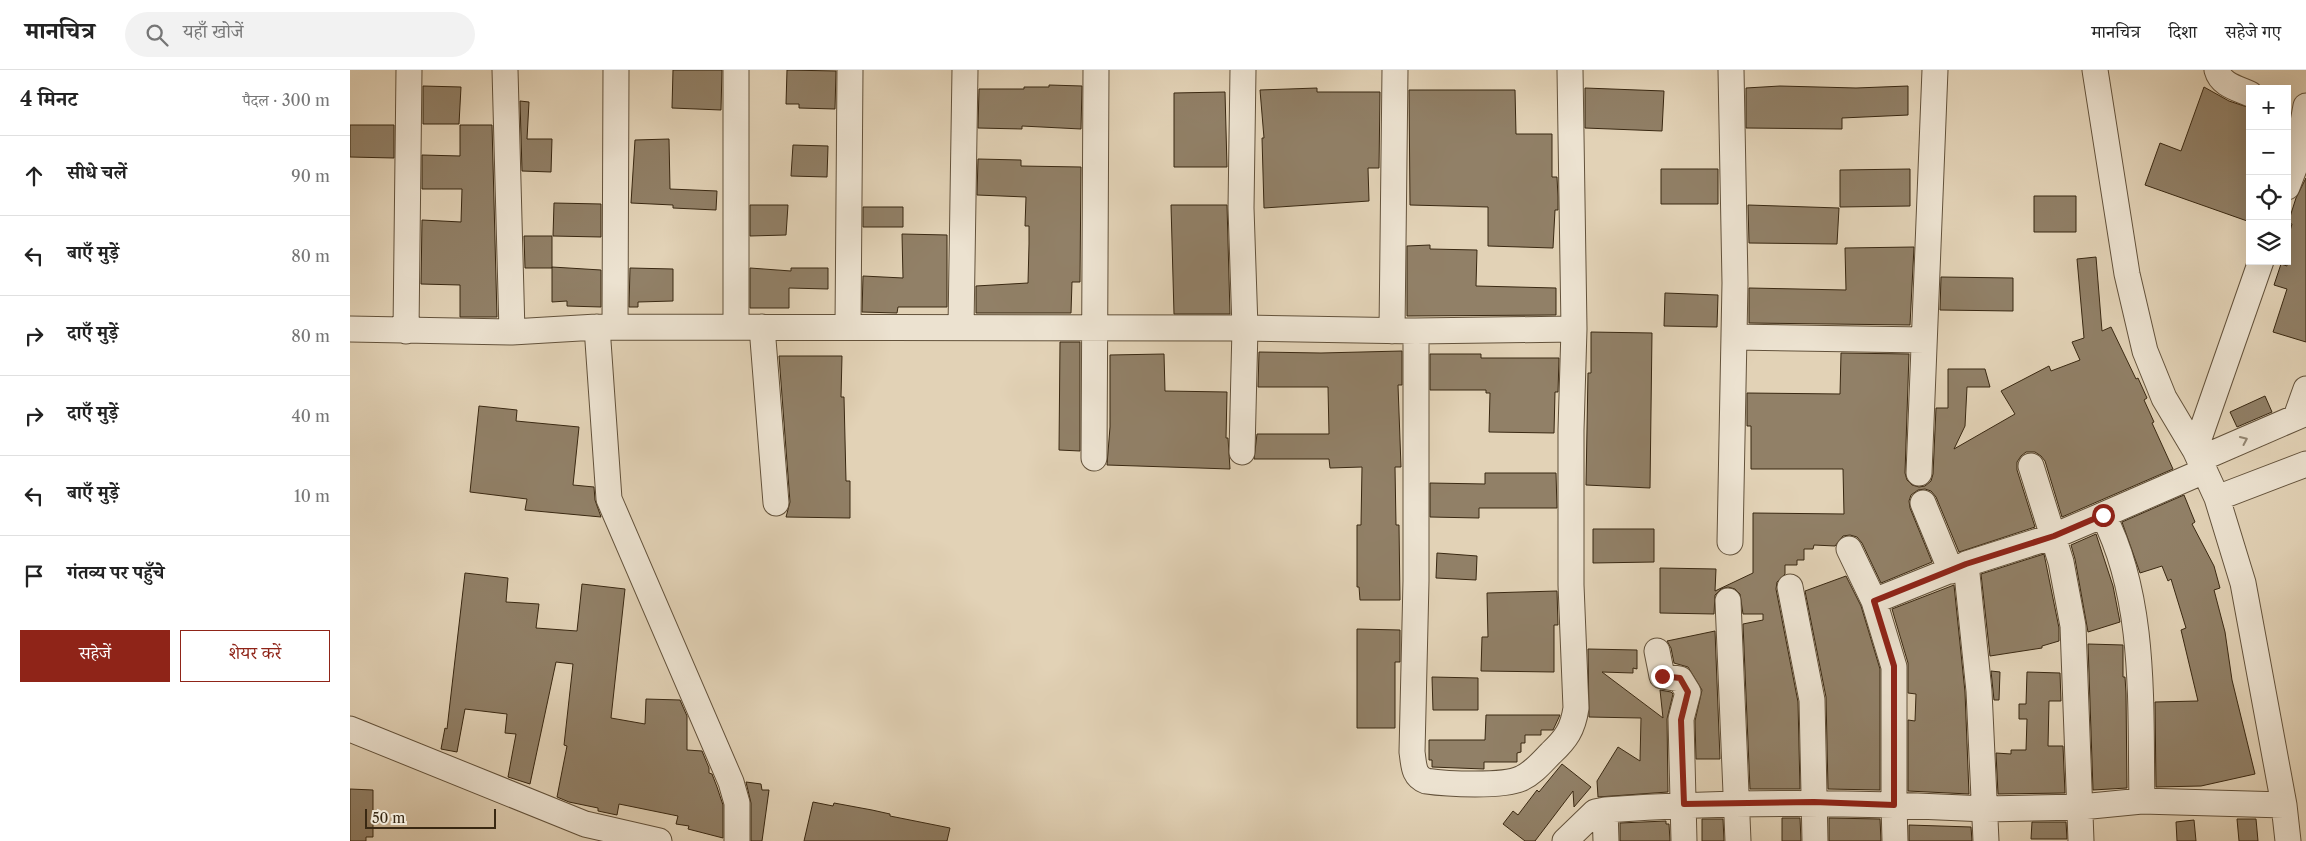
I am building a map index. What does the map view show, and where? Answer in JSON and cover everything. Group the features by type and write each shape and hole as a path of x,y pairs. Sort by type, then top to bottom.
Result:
{"street":[{"path":"406,331 409,70"},
{"path":"505,70 512,332"},
{"path":"616,70 606,327 609,499 731,782 737,803 737,841"},
{"path":"736,70 736,327"},
{"path":"848,327 850,70"},
{"path":"961,327 965,70"},
{"path":"1094,458 1096,70"},
{"path":"1242,452 1245,328 1241,208 1243,70"},
{"path":"1395,70 1404,331 1416,580 1412,752 1415,771 1419,778 1426,781 1502,783 1521,779 1529,774 1566,739 1574,721 1576,708 1570,585 1574,329 1570,70"},
{"path":"1730,542 1734,337 1731,70"},
{"path":"1915,70 1951,70"},
{"path":"1919,473 1935,70"},
{"path":"2089,70 2095,70 2127,274 2145,351 2164,398 2200,460 2217,498 2242,583 2284,805 2288,841"},
{"path":"2217,70 2218,76 2224,82 2246,92"},
{"path":"2291,176 2295,166 2299,110"},
{"path":"2200,460 2260,265"},
{"path":"350,329 512,332 606,327 1245,328 1404,331 1574,329"},
{"path":"762,327 776,503"},
{"path":"1734,337 1924,340"},
{"path":"1874,601 1958,567 2054,536 2103,515 2200,460 2301,415 2306,389"},
{"path":"2217,498 2306,464"},
{"path":"2031,466 2054,536 2073,626 2081,841"},
{"path":"1923,502 1958,567 1979,691 1986,841"},
{"path":"2103,515 2114,535 2134,615 2139,661 2142,801"},
{"path":"1850,549 1874,601 1894,666 1894,841"},
{"path":"1790,587 1812,700 1815,841"},
{"path":"1728,601 1738,841"},
{"path":"1657,651 1662,676 1680,678 1688,692 1681,720 1684,841"},
{"path":"350,729 585,824 659,841"},
{"path":"1565,841 1595,812 1684,804 1814,802 1986,809 2081,807 2142,801 2284,805"},
{"path":"1605,810 1606,841"}],"building":[{"path":"673,70 722,70 721,110 672,108"},
{"path":"787,70 836,71 835,109 799,108 799,104 786,104"},
{"path":"1049,85 1082,86 1081,129 1022,126 1022,129 978,128 979,89 1024,89 1024,87 1049,87"},
{"path":"423,86 461,87 459,124 423,124"},
{"path":"1780,86 1856,88 1908,86 1908,115 1842,118 1842,129 1746,128 1746,88"},
{"path":"2204,87 2229,101 2246,107 2246,221 2145,185 2160,143 2181,151"},
{"path":"1317,88 1317,92 1380,92 1379,168 1368,168 1369,201 1264,208 1262,138 1264,138 1260,90"},
{"path":"1585,88 1664,91 1662,131 1585,128"},
{"path":"1409,90 1515,90 1516,134 1552,134 1552,177 1557,177 1558,197 1558,210 1555,210 1553,248 1488,246 1488,207 1410,205"},
{"path":"1225,92 1227,167 1174,167 1174,93"},
{"path":"520,101 529,102 527,139 552,139 551,172 522,171"},
{"path":"350,125 394,125 394,158 350,157"},
{"path":"460,125 492,125 497,317 460,317 460,285 421,284 422,220 461,222 462,189 422,189 422,155 460,156"},
{"path":"669,139 670,189 717,191 716,210 673,208 673,205 631,203 635,140"},
{"path":"793,145 828,146 827,177 791,176"},
{"path":"978,159 1021,160 1021,166 1081,167 1080,282 1072,282 1071,313 976,313 976,286 1028,283 1029,244 1029,226 1025,226 1026,197 977,195"},
{"path":"1661,169 1718,169 1718,204 1661,204"},
{"path":"1910,169 1910,206 1840,207 1840,170"},
{"path":"2306,178 2306,342 2273,332 2287,289 2274,285 2281,265 2291,265 2291,214"},
{"path":"2034,196 2076,196 2076,232 2034,232"},
{"path":"554,203 601,204 601,237 553,236"},
{"path":"750,205 788,205 786,235 750,236"},
{"path":"1171,205 1227,205 1230,314 1174,314"},
{"path":"1748,205 1839,208 1837,244 1749,243"},
{"path":"863,207 903,207 903,227 863,227"},
{"path":"902,234 947,235 947,307 898,307 897,313 862,312 863,276 903,278"},
{"path":"524,236 552,236 552,268 525,268"},
{"path":"1430,245 1430,249 1477,250 1476,286 1556,288 1556,315 1407,316 1407,246"},
{"path":"1914,247 1910,325 1749,323 1749,288 1846,290 1845,248"},
{"path":"2096,257 2102,331 2111,327 2136,379 2138,378 2147,398 2144,400 2154,422 2152,423 2173,469 2062,517 2045,461 2035,452 2026,452 2017,462 2017,470 2035,527 1959,552 1936,497 1931,491 1925,489 1918,490 1911,495 1909,501 1910,508 1932,562 1881,583 1862,543 1857,537 1843,536 1835,546 1814,545 1813,549 1804,549 1804,560 1797,560 1797,565 1785,565 1785,574 1777,582 1776,589 1798,702 1800,789 1750,789 1743,624 1763,620 1763,614 1743,614 1740,594 1735,589 1728,587 1721,589 1715,595 1714,614 1660,613 1660,568 1716,569 1715,591 1753,573 1753,513 1844,514 1843,469 1751,469 1751,426 1747,426 1747,393 1840,394 1841,353 1909,354 1905,473 1907,480 1912,485 1925,486 1931,481 1933,474 1936,408 1948,408 1948,369 1985,369 1990,387 1967,387 1965,426 1954,449 2015,414 2001,391 2049,366 2051,371 2080,360 2072,342 2084,338 2077,259"},
{"path":"552,267 601,270 601,307 567,306 567,301 552,302"},
{"path":"630,268 673,269 673,301 638,302 638,307 629,307"},
{"path":"750,268 791,271 791,268 828,268 828,289 789,288 789,308 750,308"},
{"path":"1941,277 2013,278 2013,311 1940,310"},
{"path":"1665,293 1718,295 1717,327 1664,326"},
{"path":"1591,332 1652,333 1650,488 1586,485 1588,373 1591,373"},
{"path":"1060,342 1080,342 1080,451 1059,450"},
{"path":"1402,351 1402,385 1398,385 1401,467 1395,467 1396,525 1399,525 1400,600 1360,600 1359,587 1357,587 1357,525 1361,525 1362,467 1330,468 1329,459 1254,459 1257,434 1329,434 1328,387 1258,387 1259,352"},
{"path":"1164,354 1165,391 1227,392 1226,438 1228,438 1230,469 1107,465 1110,427 1110,355"},
{"path":"1430,354 1481,354 1481,358 1559,358 1558,392 1555,392 1554,433 1489,432 1490,393 1486,393 1486,390 1430,390"},
{"path":"779,356 842,356 841,397 844,397 846,481 850,481 850,518 786,517 790,502"},
{"path":"2265,396 2272,412 2237,427 2230,412"},
{"path":"479,406 517,410 516,421 579,427 573,485 594,487 595,500 601,517 525,510 527,499 470,492"},
{"path":"1485,473 1556,473 1557,508 1479,508 1479,518 1430,517 1430,483 1485,484"},
{"path":"2184,495 2195,522 2192,524 2214,566 2220,588 2214,590 2225,632 2232,680 2255,774 2201,786 2156,787 2155,702 2198,701 2181,630 2186,628 2171,579 2168,581 2162,566 2140,573 2122,522"},
{"path":"1593,529 1654,529 1654,562 1593,563"},
{"path":"2096,534 2113,586 2120,622 2088,632 2071,545"},
{"path":"1437,553 1477,556 1476,580 1436,578"},
{"path":"2044,554 2059,628 2059,641 2042,646 2042,648 1990,656 1981,574"},
{"path":"465,573 508,578 506,602 539,604 536,628 577,631 582,584 625,589 611,718 645,724 646,699 680,700 687,716 687,750 702,751 723,805 723,838 688,829 689,826 676,824 678,816 619,804 617,815 598,811 598,808 569,802 557,797 567,746 564,745 573,664 556,662 530,784 508,777 516,734 505,733 507,714 465,709 457,752 441,749 445,728 447,729"},
{"path":"1846,576 1861,606 1880,669 1880,790 1828,789 1826,697 1805,591"},
{"path":"1954,585 1965,692 1969,794 1908,791 1908,720 1915,721 1916,694 1908,693 1908,663 1892,609"},
{"path":"1557,591 1558,625 1554,625 1554,672 1481,671 1482,637 1488,637 1487,593"},
{"path":"1357,629 1400,630 1400,662 1395,662 1395,728 1357,728"},
{"path":"1715,631 1720,759 1696,759 1695,721 1702,690 1688,667 1674,663 1671,648 1667,641"},
{"path":"2088,644 2123,645 2123,677 2125,677 2126,693 2127,788 2093,790"},
{"path":"1588,649 1637,650 1637,669 1633,668 1633,673 1602,672 1663,718 1660,690 1673,694 1667,719 1668,792 1598,797 1597,781 1618,747 1640,761 1641,718 1589,717"},
{"path":"1991,671 2000,672 1999,700 1994,700"},
{"path":"2027,672 2060,673 2061,701 2049,701 2048,746 2063,746 2065,793 1998,794 1996,753 2011,754 2011,750 2026,750 2027,719 2019,719 2019,704 2026,704"},
{"path":"1432,677 1478,678 1478,710 1433,710"},
{"path":"1486,715 1560,715 1553,730 1541,730 1541,735 1525,735 1525,743 1521,743 1521,752 1517,753 1517,762 1484,762 1484,769 1432,767 1432,760 1429,760 1429,740 1485,740"},
{"path":"1562,764 1591,787 1574,807 1573,791 1535,841 1525,841 1503,824 1513,811 1518,815 1537,790 1539,792"},
{"path":"746,782 761,784 762,790 769,790 762,841 751,841 751,803"},
{"path":"350,789 373,790 373,837 366,837 366,841 350,841"},
{"path":"813,802 833,806 834,803 872,810 890,814 890,816 950,828 947,841 804,841"},
{"path":"1782,818 1800,818 1801,841 1782,841"},
{"path":"1829,818 1880,819 1881,841 1829,841"},
{"path":"1702,819 1723,819 1724,841 1702,841"},
{"path":"2237,819 2256,819 2258,841 2239,841"},
{"path":"2194,820 2196,841 2177,841 2176,822"},
{"path":"1666,821 1666,824 1669,824 1670,841 1620,841 1620,823"},
{"path":"2032,822 2066,822 2067,839 2031,839"},
{"path":"1909,825 1971,827 1972,841 1909,841"}],"route":[{"path":"1662,676 1680,678 1688,692 1681,720 1684,804 1814,802 1894,805 1894,666 1874,601 1966,564 2054,536 2103,515"}]}
